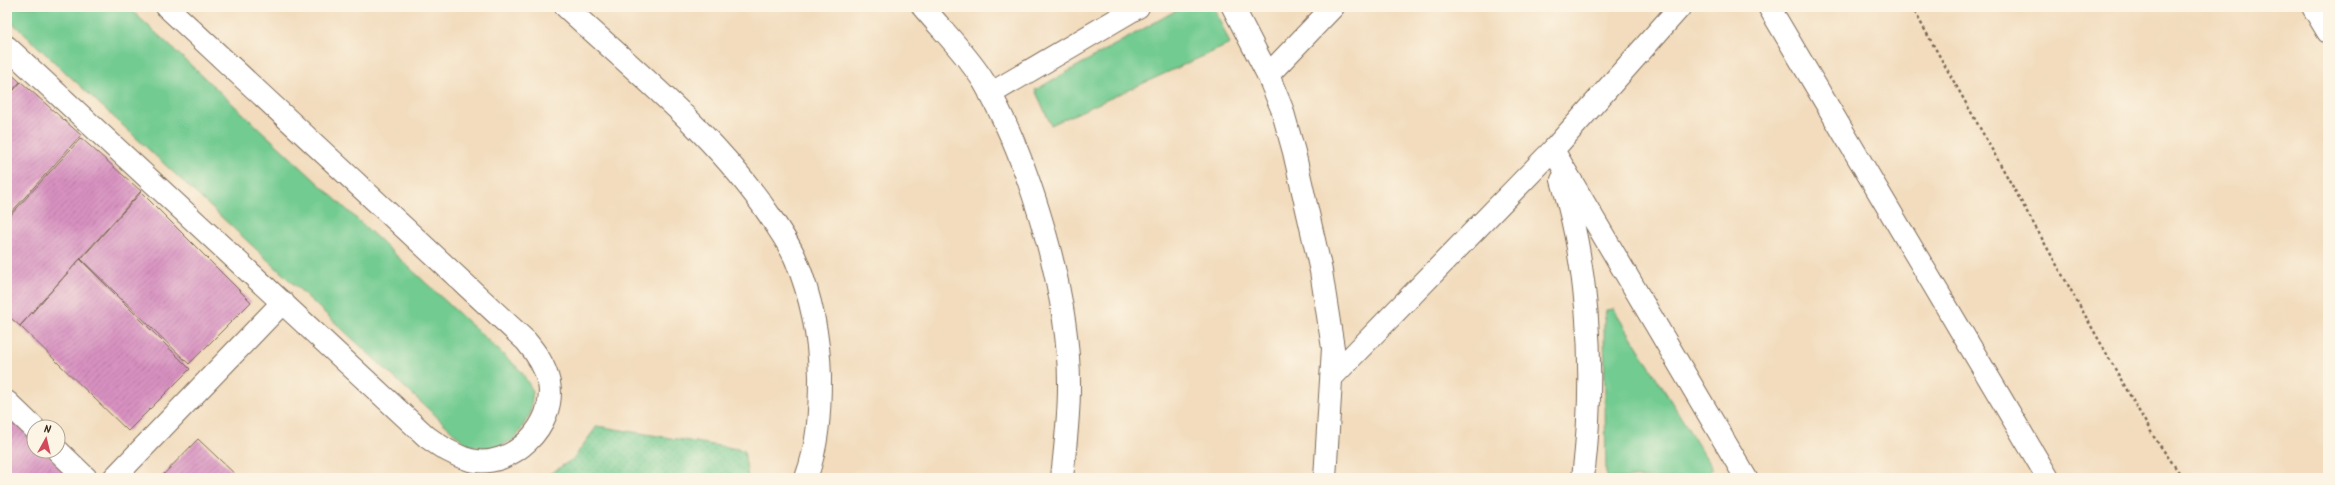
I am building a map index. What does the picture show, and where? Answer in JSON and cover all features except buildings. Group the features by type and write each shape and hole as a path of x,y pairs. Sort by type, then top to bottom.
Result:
{"street":[{"path":"7,47 427,436 448,452 471,460 496,459 520,450 537,432 548,409 549,384 542,360 526,341 167,7"},
{"path":"566,7 710,140 754,192 796,259 810,299 819,342 818,428 814,457 806,478"},
{"path":"923,7 983,80 1003,118 1023,169 1048,246 1066,336 1069,388 1062,478"},
{"path":"990,94 1138,7"},
{"path":"1233,7 1268,75 1282,110 1309,212 1329,316 1333,348 1333,376 1325,478"},
{"path":"1268,75 1333,7"},
{"path":"1333,376 1552,150 1680,7"},
{"path":"1769,7 2048,478"},
{"path":"1552,150 1568,202 1584,287 1589,378 1587,444 1583,478"},
{"path":"1552,150 1746,478"},
{"path":"114,478 283,302"},
{"path":"7,402 26,420"},
{"path":"66,459 86,478"}],"path":[{"path":"1912,7 2132,399 2154,437 2183,478"}],"green space":[{"path":"7,7 128,7 521,371 533,391 530,414 516,438 494,450 467,445 7,18"},
{"path":"1182,7 1214,7 1230,44 1051,125 1035,90"},
{"path":"1614,309 1713,469 1700,478 1606,478 1604,322 1606,310"},
{"path":"597,426 744,450 748,478 543,478 573,459"}]}
